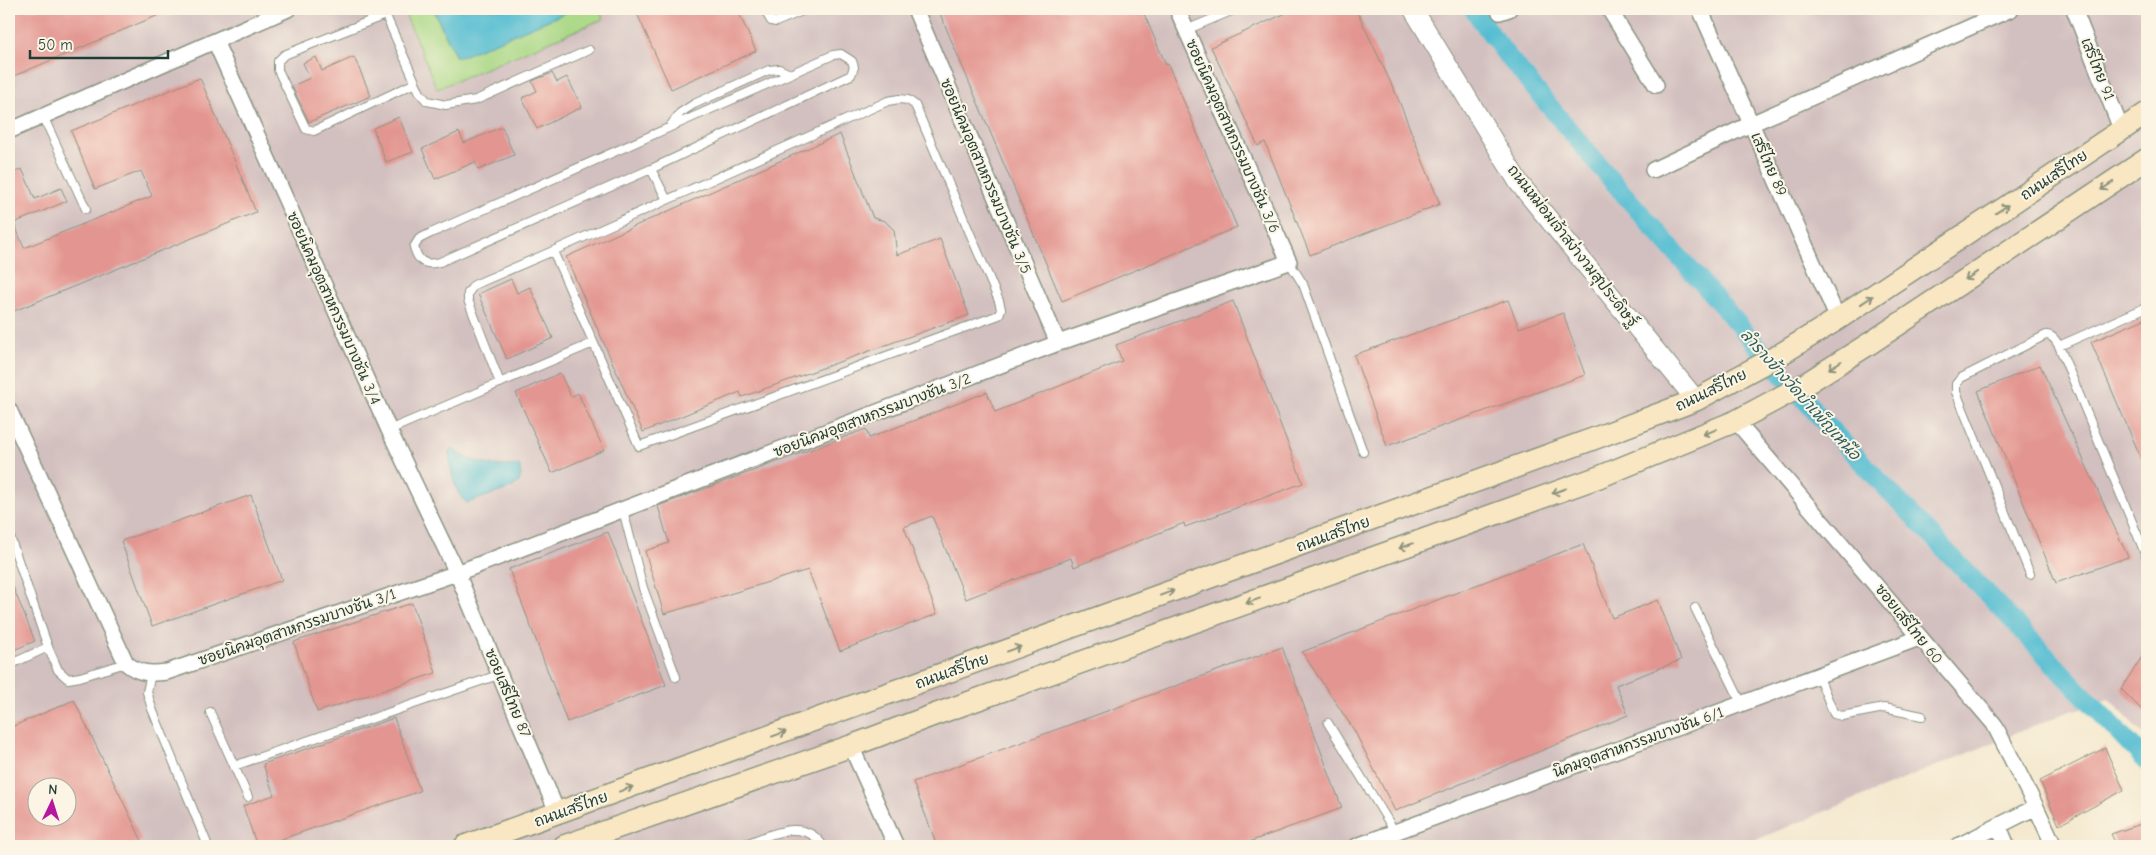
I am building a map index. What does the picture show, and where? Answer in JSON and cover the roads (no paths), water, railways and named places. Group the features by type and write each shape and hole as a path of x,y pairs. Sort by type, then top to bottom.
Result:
{"main road":[{"name":"ถนนเสรีไทย","path":"465,846 558,814 1696,400 1781,354 1838,319 2147,112"},
{"path":"558,814 568,845 851,746 1599,477 1736,421 1807,382 2147,159"}],"street":[{"path":"9,131 288,9"},
{"name":"ซอยนิคมอุตสาหกรรมบางชัน 3/5","path":"915,9 1058,343"},
{"name":"ซอยนิคมอุตสาหกรรมบางชัน 3/6","path":"1177,9 1289,262"},
{"name":"ถนนหม่อมเจ้าสง่างามสุประดิษฐ์","path":"1414,9 1519,183 1696,400"},
{"path":"1498,9 1500,12 1509,9"},
{"path":"1609,9 1656,85"},
{"name":"เสรีไทย 89","path":"1700,9 1838,319"},
{"path":"1653,170 1751,124 2011,9"},
{"name":"เสรีไทย 91","path":"2074,9 2121,129"},
{"name":"ซอยนิคมอุตสาหกรรมบางชัน 3/4","path":"215,41 389,430 457,573"},
{"name":"ซอยนิคมอุตสาหกรรมบางชัน 3/2","path":"457,573 1058,343 1289,262"},
{"path":"9,410 131,667"},
{"name":"ซอยเสรีไทย 60","path":"1736,421 1994,724 2054,846"},
{"name":"ซอยเสรีไทย 87","path":"457,573 501,674 558,814"},
{"name":"ซอยนิคมอุตสาหกรรมบางชัน 3/1","path":"131,667 151,674 167,672 457,573"},
{"name":"นิคมอุตสาหกรรมบางชัน 6/1","path":"1357,846 1919,638"},
{"path":"851,746 896,846"},
{"path":"1958,846 2036,807"},
{"path":"1999,827 2007,846"}],"lane":[{"path":"764,9 771,21 776,22 807,9"},
{"path":"1186,30 1236,9"},
{"path":"415,83 314,131 306,129 278,70 278,61 284,55 384,12 420,93 427,100 446,105 476,100 589,50"},
{"path":"841,54 849,56 854,67 851,75 651,169 440,262 430,265 422,262 416,256 414,247 420,239 790,74 833,55 841,54"},
{"path":"670,127 680,113 694,104 769,70 779,69 790,74"},
{"path":"500,383 468,300 468,294 474,285 888,101 908,100 915,105 996,292 1001,308 999,315 639,446 553,250"},
{"path":"43,116 86,209"},
{"path":"651,169 667,200"},
{"path":"1289,262 1303,284 1363,452"},
{"path":"2059,346 2147,306"},
{"path":"2030,574 1956,392 1956,384 1961,378 2046,336 2051,336 2059,346 2147,558"},
{"path":"389,430 593,343"},
{"path":"623,510 644,588 676,677"},
{"path":"9,534 48,647 58,670 68,679 131,667"},
{"path":"1695,608 1742,704"},
{"path":"9,666 48,647"},
{"path":"151,674 147,692 152,709 208,846"},
{"path":"234,766 501,674"},
{"path":"1818,676 1834,714 1842,716 1884,708 1922,716"},
{"path":"210,712 248,797"},
{"path":"1328,724 1395,832"},
{"path":"740,846 790,829 804,829 818,838 823,846"}],"water":[{"path":"433,9 575,9 456,57"},
{"path":"453,449 468,458 484,464 501,466 519,465 521,475 519,482 511,488 467,503 459,493 453,480 449,452"}],"waterway":[{"name":"ลำรางข้างวัดบำเพ็ญเหนือ","path":"1473,9 1504,52 1607,175 1834,433 2147,762"}]}
